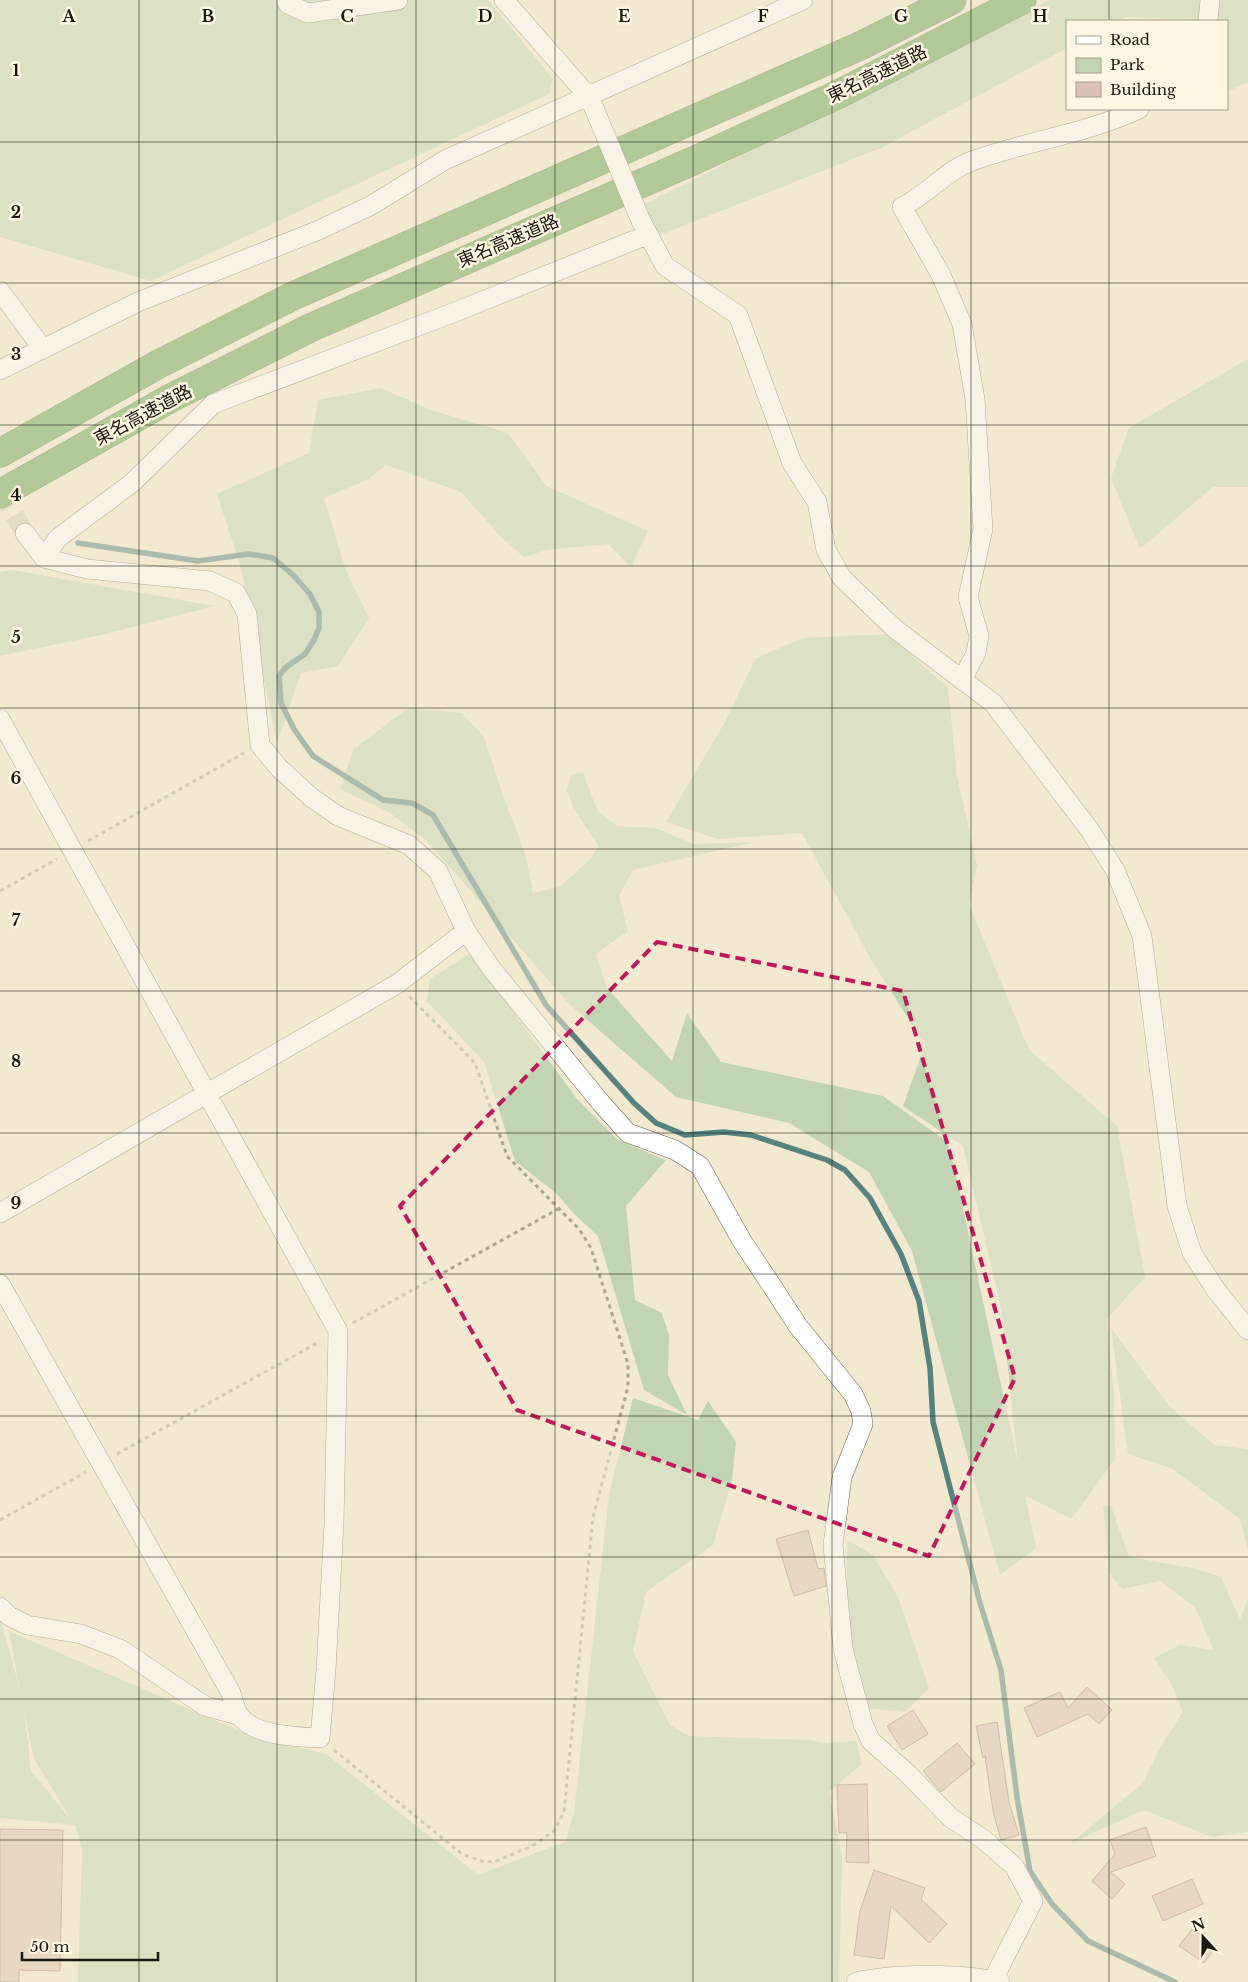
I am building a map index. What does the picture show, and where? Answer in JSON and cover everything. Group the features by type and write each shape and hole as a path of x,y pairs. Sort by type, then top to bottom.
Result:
{"highway":[{"name":"東名高速道路","path":"0,453 157,365 293,296 860,46 952,0"},
{"name":"東名高速道路","path":"0,494 171,398 310,328 710,153 839,94 1022,0"}],"street":[{"path":"286,0 308,14 398,0"},
{"path":"504,0 592,102 644,228 664,266 738,315 792,463 817,502 826,550 842,578 895,629 993,703 1089,829 1115,870 1142,936 1177,1206 1192,1253 1216,1290 1248,1330"},
{"path":"0,370 138,302 319,230 370,206 445,160 536,118 592,102 803,0"},
{"path":"1208,20 1210,0"},
{"path":"962,680 976,653 979,636 968,597 983,529 975,399 962,324 941,275 902,207 923,196 945,176 970,162 1068,134 1136,110"},
{"path":"44,558 58,538 132,483 213,404 450,314 644,228"},
{"path":"0,291 43,349"},
{"path":"25,533 44,558 87,569 210,581 236,593 248,614 260,745 279,768 312,798 338,816 409,845 438,871 466,930 491,968 543,1035 628,1133 675,1150 700,1166 742,1240 798,1326 853,1394 861,1412 863,1424 842,1477 833,1546 843,1649 862,1724 871,1741 908,1774 951,1818 983,1839 1014,1866 1033,1901 997,1981 899,1976 856,1982"},
{"path":"0,719 338,1332 333,1542 320,1738 282,1736 247,1723 238,1715 205,1706 120,1649 81,1634 27,1625 9,1616 0,1607"},
{"path":"0,1213 396,984 466,930"},
{"path":"0,1284 231,1693 238,1715"}],"path":[{"path":"0,891 260,745"},
{"path":"320,1738 462,1854 481,1861 494,1862 532,1846 554,1831 564,1812 594,1517 628,1388 628,1364 591,1248 579,1229 507,1156 475,1063 396,984"},
{"path":"0,1520 558,1209"}],"highlighted area":[{"path":"657,942 903,991 1015,1378 929,1556 517,1410 400,1206"}],"green space":[{"path":"0,0 488,0 553,79 549,94 151,281 0,237"},
{"path":"1049,0 1248,0 1248,82 1228,92 1228,20 1125,17 1119,20 1066,20 1066,49 881,148 660,235 643,205"},
{"path":"1248,359 1248,487 1213,487 1140,549 1111,478 1129,428"},
{"path":"381,388 431,410 508,433 546,486 648,531 631,567 608,544 546,550 524,557 500,536 461,492 386,465 369,479 324,498 346,571 369,618 338,666 301,673 277,742 241,568 217,494 309,453 318,400"},
{"path":"12,570 215,606 101,635 0,656 0,572"},
{"path":"888,634 948,688 957,776 977,865 969,904 1029,1050 1117,1126 1145,1277 1107,1319 1114,1398 1115,1459 1071,1519 1025,1495 1036,1548 1000,1575 912,1251 869,1172 789,1123 676,1097 569,1004 427,841 389,812 340,789 354,749 408,708 462,713 484,737 526,856 533,893 561,886 589,860 599,846 574,809 567,790 571,775 583,773 598,812 617,826 655,828 693,844 755,842 633,870 619,896 628,931 596,954 607,988 672,1061 687,1013 721,1062 883,1096 949,1143 1018,1464 1002,1312 963,1146 903,1106 925,1045 873,963 802,833 718,839 666,822 725,722 756,658 803,638"},
{"path":"470,953 577,1099 618,1140 666,1160 626,1206 635,1300 662,1313 669,1336 668,1375 687,1415 644,1390 598,1236 575,1215 557,1194 515,1161 484,1062 427,1001 430,979"},
{"path":"1111,1328 1169,1406 1214,1445 1248,1449 1248,1550 1240,1519 1171,1468 1128,1454"},
{"path":"633,1398 698,1420 708,1401 736,1442 732,1480 713,1545 646,1592 633,1651 670,1725 689,1736 810,1740 826,1743 856,1741 862,1764 829,1792 842,1857 839,1982 78,1982 82,1850 75,1825 0,1818 0,1618 20,1690 9,1631 251,1736 326,1754 478,1875 565,1842 574,1812 609,1495","holes":["24,1710 34,1759 72,1821 31,1771"]},
{"path":"1103,1506 1111,1506 1129,1557 1193,1568 1221,1577 1240,1620 1248,1598 1248,1832 1212,1837 1144,1810 1071,1843 1143,1783 1162,1744 1183,1712 1170,1681 1154,1658 1180,1645 1214,1650 1195,1607 1160,1581 1122,1589 1110,1573"},
{"path":"847,1540 873,1555 899,1599 929,1688 905,1712 864,1708 847,1647"}],"building":[{"path":"808,1530 818,1569 824,1568 826,1586 794,1596 776,1539"},
{"path":"1087,1687 1112,1710 1099,1724 1088,1714 1037,1737 1024,1708 1060,1692 1068,1708"},
{"path":"913,1710 928,1734 902,1750 887,1726"},
{"path":"997,1722 1009,1802 1019,1835 1001,1840 993,1811 985,1756 983,1758 976,1726"},
{"path":"957,1743 975,1764 941,1792 923,1771"},
{"path":"867,1784 869,1863 846,1862 847,1833 839,1833 837,1785"},
{"path":"1146,1827 1156,1856 1111,1872 1125,1884 1112,1899 1092,1881 1115,1854 1110,1840"},
{"path":"0,1829 63,1830 60,1971 19,1970 19,1982 0,1982"},
{"path":"874,1870 925,1888 921,1899 947,1924 929,1943 891,1906 884,1959 854,1955 860,1911"},
{"path":"1192,1879 1203,1904 1163,1921 1152,1896"},
{"path":"1192,1929 1216,1946 1204,1963 1179,1946"}],"waterway":[{"path":"78,543 198,561 249,554 273,558 292,574 310,594 319,612 319,628 314,640 305,654 285,668 279,676 281,703 294,729 313,756 383,800 412,803 433,815 546,1005 634,1103 656,1123 685,1135 724,1132 751,1135 827,1160 845,1170 870,1198 901,1254 919,1301 930,1368 933,1422 980,1603 1001,1670 1017,1797 1030,1871 1052,1904 1088,1941 1175,1982"}],"tunnel":[{"path":"0,491 25,533"}]}
